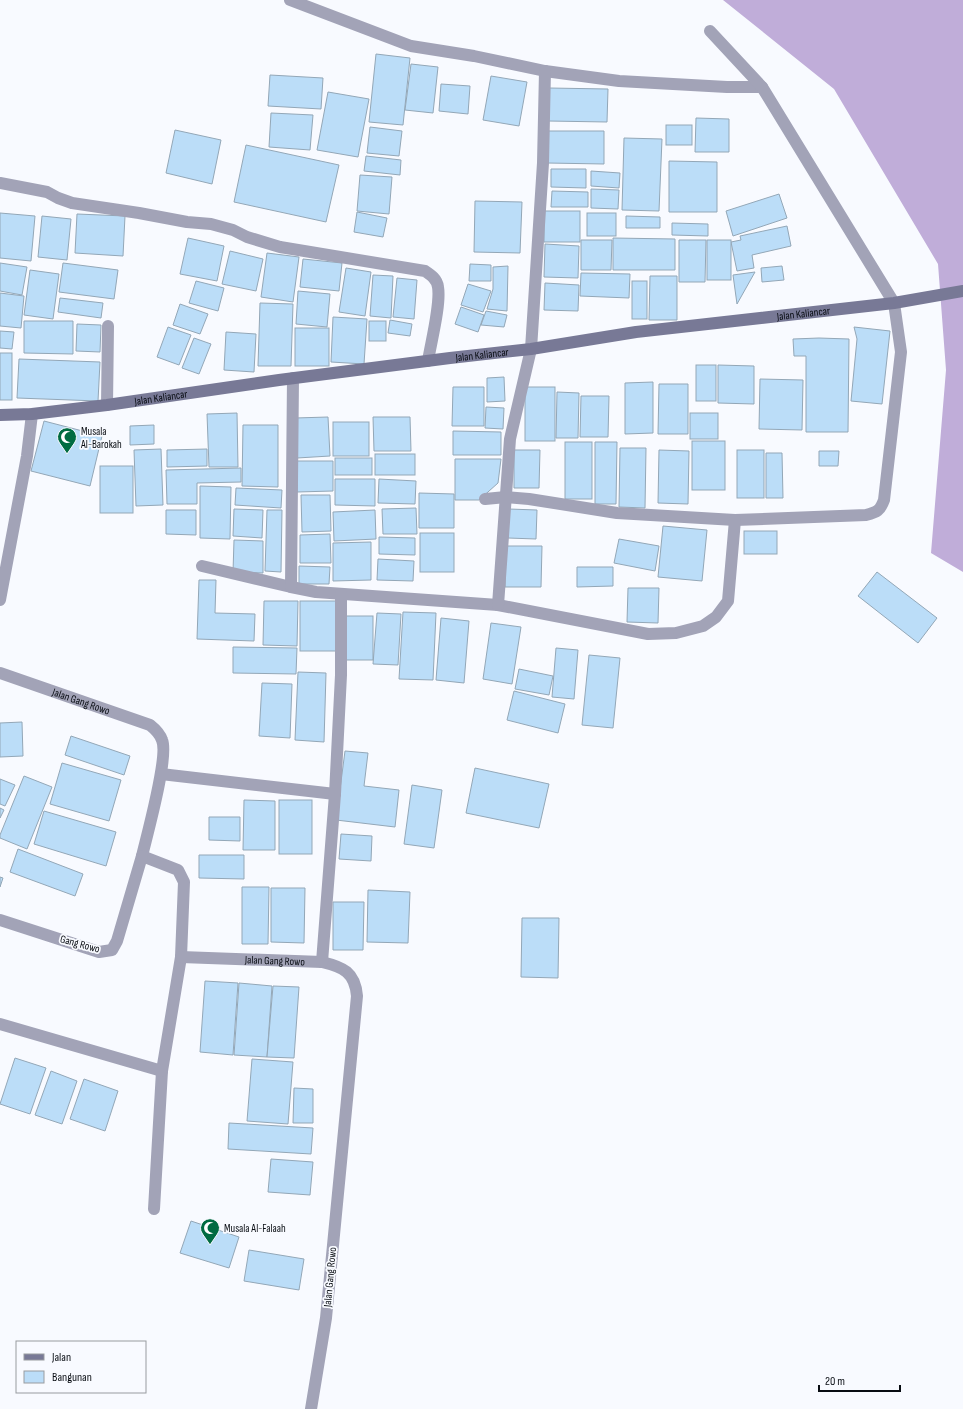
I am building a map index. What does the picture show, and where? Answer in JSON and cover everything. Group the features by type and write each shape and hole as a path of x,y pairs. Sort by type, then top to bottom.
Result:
{"street":[{"path":"290,0 411,46 474,56 545,71 619,81 727,87 762,87"},
{"path":"485,499 506,497 617,512 735,520 866,515 877,512 882,506 891,448 901,352 894,304 762,87 710,31"},
{"path":"498,604 510,439 531,349 543,163 545,71"},
{"path":"0,183 47,192 72,203 187,222 211,224 233,230 247,237 280,247 424,271 434,276 438,286 438,304 428,361"},
{"name":"Jalan Kaliancar","path":"0,414 32,414 107,405 293,378 531,349 636,332 894,304 963,291"},
{"path":"107,405 108,326"},
{"path":"291,587 293,378"},
{"path":"0,600 27,456 32,414"},
{"path":"202,566 316,592 498,604 648,634 676,633 703,626 716,617 728,601 735,520"},
{"path":"322,962 335,794 341,675 341,594"},
{"name":"Jalan Gang Rowo","path":"0,673 150,725 162,740 161,774 142,856"},
{"path":"161,774 335,794"},
{"path":"142,856 178,870 184,882 181,957 162,1071 154,1208"},
{"name":"Gang Rowo","path":"0,920 99,952 112,950 117,941 142,856"},
{"name":"Jalan Gang Rowo","path":"181,957 322,962 338,966 347,971 356,986 357,996 326,1318 311,1409"},
{"path":"0,1024 162,1071"}],"shaded area":[{"path":"723,0 963,0 963,572 931,553 946,370 938,264 834,89"}],"building":[{"path":"376,54 410,58 403,125 369,122"},
{"path":"411,64 438,67 433,113 405,110"},
{"path":"270,75 323,78 321,109 268,106"},
{"path":"491,76 527,82 519,126 483,120"},
{"path":"441,84 470,86 468,114 439,111"},
{"path":"549,88 608,89 607,122 548,121"},
{"path":"328,92 369,99 358,157 317,150"},
{"path":"271,113 313,115 310,150 269,147"},
{"path":"696,118 729,119 729,152 695,152"},
{"path":"666,125 692,125 692,145 666,145"},
{"path":"370,127 402,131 399,156 367,153"},
{"path":"175,130 221,140 212,184 166,173"},
{"path":"547,131 604,131 604,164 547,163"},
{"path":"624,138 662,139 659,211 622,210"},
{"path":"246,145 339,165 326,222 234,202"},
{"path":"366,156 401,160 400,175 364,171"},
{"path":"669,161 717,162 717,212 669,212"},
{"path":"551,169 586,169 586,188 551,187"},
{"path":"591,171 620,173 619,188 591,186"},
{"path":"360,175 392,177 389,214 357,211"},
{"path":"591,189 619,190 618,209 591,208"},
{"path":"552,191 588,192 588,207 551,207"},
{"path":"779,194 787,218 733,236 726,211"},
{"path":"475,201 522,202 520,253 474,252"},
{"path":"544,211 580,211 580,242 544,242"},
{"path":"357,212 387,218 383,237 354,232"},
{"path":"0,213 35,216 31,261 0,258"},
{"path":"587,213 616,213 616,236 587,236"},
{"path":"77,214 125,216 123,256 75,253"},
{"path":"42,216 71,219 67,260 38,257"},
{"path":"626,216 660,217 660,228 626,228"},
{"path":"672,223 708,224 708,236 672,235"},
{"path":"787,226 791,246 752,255 754,268 737,271 731,242 741,240 740,236"},
{"path":"188,238 224,246 217,281 180,274"},
{"path":"613,238 675,239 675,270 613,270"},
{"path":"581,240 612,240 611,270 581,270"},
{"path":"679,240 706,240 705,282 679,282"},
{"path":"707,240 731,240 731,280 707,280"},
{"path":"545,244 579,246 578,278 544,277"},
{"path":"230,251 263,259 256,291 222,284"},
{"path":"267,253 299,257 293,302 261,297"},
{"path":"303,259 342,263 339,291 300,287"},
{"path":"0,263 27,267 22,295 0,291"},
{"path":"63,263 118,270 114,299 59,292"},
{"path":"470,264 491,265 491,281 469,281"},
{"path":"508,266 507,311 487,309 493,289 493,267"},
{"path":"782,266 784,280 762,282 761,268"},
{"path":"346,268 371,272 365,316 339,312"},
{"path":"30,270 59,274 53,319 24,315"},
{"path":"755,272 737,304 733,275"},
{"path":"581,273 630,274 629,298 580,296"},
{"path":"373,275 393,276 391,318 370,316"},
{"path":"650,276 677,276 677,320 649,320"},
{"path":"397,278 417,280 414,319 393,317"},
{"path":"196,281 224,288 218,311 189,303"},
{"path":"632,281 647,281 647,319 632,319"},
{"path":"545,283 579,285 578,311 544,310"},
{"path":"468,284 491,291 483,312 461,305"},
{"path":"298,291 330,294 327,327 296,324"},
{"path":"0,293 24,296 21,328 0,326"},
{"path":"60,298 103,303 101,318 58,312"},
{"path":"260,303 293,304 291,366 258,366"},
{"path":"180,304 208,314 200,334 173,325"},
{"path":"461,307 484,315 478,332 455,324"},
{"path":"486,311 507,315 504,327 481,325"},
{"path":"333,317 367,319 364,364 331,362"},
{"path":"390,320 412,324 410,336 388,333"},
{"path":"24,321 73,321 73,354 24,353"},
{"path":"369,321 386,321 386,341 369,341"},
{"path":"77,324 101,325 100,352 76,351"},
{"path":"168,327 191,335 179,365 157,357"},
{"path":"854,327 890,331 882,404 851,401 857,339"},
{"path":"295,328 329,328 329,366 295,366"},
{"path":"0,331 14,332 12,349 0,348"},
{"path":"226,332 256,334 254,372 224,370"},
{"path":"194,338 211,344 199,374 182,368"},
{"path":"793,339 849,339 848,432 806,432 806,356 794,356"},
{"path":"0,353 12,353 12,400 0,400"},
{"path":"19,359 100,362 98,401 17,398"},
{"path":"696,365 716,365 716,401 696,401"},
{"path":"718,365 754,366 754,404 718,403"},
{"path":"504,377 505,401 487,402 487,378"},
{"path":"760,379 803,380 802,430 759,429"},
{"path":"653,382 653,433 625,434 625,383"},
{"path":"659,384 688,384 688,434 658,434"},
{"path":"453,387 484,387 484,426 452,426"},
{"path":"525,387 555,387 555,441 525,441"},
{"path":"557,392 579,393 578,438 556,438"},
{"path":"581,396 609,396 608,437 580,437"},
{"path":"486,407 504,408 503,429 485,428"},
{"path":"237,413 238,467 209,467 207,414"},
{"path":"690,413 718,413 718,439 690,439"},
{"path":"328,417 330,456 297,458 295,418"},
{"path":"373,417 410,417 411,451 374,451"},
{"name":"Musala Al-Barokah","path":"44,421 102,436 90,486 31,471"},
{"path":"333,422 369,422 369,456 333,456"},
{"path":"154,425 154,444 130,445 130,426"},
{"path":"243,425 278,425 278,487 242,486"},
{"path":"453,431 501,432 501,455 453,455"},
{"path":"692,441 725,441 725,490 692,490"},
{"path":"565,442 592,442 592,499 565,499"},
{"path":"595,442 617,442 616,504 595,504"},
{"path":"620,448 646,448 645,508 619,507"},
{"path":"161,449 163,505 136,506 134,450"},
{"path":"207,449 207,466 167,467 167,450"},
{"path":"514,450 540,450 539,488 514,488"},
{"path":"659,450 689,451 688,504 658,503"},
{"path":"737,450 764,450 764,498 737,498"},
{"path":"819,451 839,451 838,466 819,466"},
{"path":"766,453 782,453 783,498 766,498"},
{"path":"375,454 415,454 415,475 375,475"},
{"path":"335,458 372,458 372,475 335,475"},
{"path":"455,459 501,459 498,483 479,500 455,500"},
{"path":"297,461 333,461 333,491 297,492"},
{"path":"100,466 133,466 133,513 100,513"},
{"path":"241,468 241,482 197,483 197,504 167,504 166,470"},
{"path":"335,479 375,479 375,506 335,505"},
{"path":"379,479 416,481 415,504 378,503"},
{"path":"200,486 231,487 230,539 200,538"},
{"path":"236,488 282,490 281,508 235,505"},
{"path":"419,493 454,494 454,528 419,528"},
{"path":"301,495 330,495 331,531 302,532"},
{"path":"416,508 417,534 383,534 382,509"},
{"path":"234,509 263,510 262,538 233,536"},
{"path":"509,509 537,510 536,539 508,538"},
{"path":"166,510 196,510 196,535 166,534"},
{"path":"267,510 282,510 281,572 265,571"},
{"path":"375,510 376,539 334,541 333,512"},
{"path":"663,526 707,530 702,581 658,577"},
{"path":"744,531 777,531 777,554 744,554"},
{"path":"420,533 454,533 454,572 420,572"},
{"path":"330,534 331,563 300,563 300,535"},
{"path":"379,537 415,538 415,555 379,554"},
{"path":"619,539 659,546 655,571 614,563"},
{"path":"234,540 263,541 263,573 233,572"},
{"path":"371,542 371,580 333,581 333,543"},
{"path":"506,546 542,546 541,587 505,587"},
{"path":"378,559 414,561 413,581 377,580"},
{"path":"299,566 330,567 329,584 299,584"},
{"path":"577,567 613,567 613,586 577,587"},
{"path":"877,572 937,618 918,643 858,596"},
{"path":"199,580 216,580 215,613 255,614 254,641 197,639"},
{"path":"628,588 659,588 658,623 627,622"},
{"path":"264,601 298,601 297,646 263,645"},
{"path":"300,601 336,601 336,651 300,651"},
{"path":"403,612 436,613 433,680 399,679"},
{"path":"377,613 401,614 398,665 373,664"},
{"path":"344,616 373,616 373,660 344,660"},
{"path":"441,618 469,621 464,683 436,680"},
{"path":"491,623 521,627 512,684 483,679"},
{"path":"233,647 297,648 296,674 233,673"},
{"path":"556,648 578,650 574,699 552,697"},
{"path":"589,655 620,658 613,728 582,725"},
{"path":"519,669 553,676 549,695 515,689"},
{"path":"298,672 326,673 324,742 295,740"},
{"path":"262,683 292,684 290,738 259,736"},
{"path":"514,691 565,704 558,733 507,720"},
{"path":"22,722 23,756 0,757 0,723"},
{"path":"71,736 130,756 124,775 65,755"},
{"path":"345,751 368,753 364,786 399,790 395,827 336,820"},
{"path":"62,763 121,780 109,821 50,804"},
{"path":"475,768 549,784 539,828 466,813"},
{"path":"24,776 52,787 27,849 0,838"},
{"path":"0,779 15,785 5,806 0,804"},
{"path":"412,785 442,790 434,848 404,844"},
{"path":"244,800 275,801 275,850 243,850"},
{"path":"279,800 312,800 312,854 279,854"},
{"path":"0,808 4,810 0,818"},
{"path":"44,811 116,832 106,866 34,844"},
{"path":"209,817 240,817 240,841 209,840"},
{"path":"341,834 372,836 371,861 339,859"},
{"path":"18,849 83,874 75,896 10,872"},
{"path":"199,855 244,855 244,879 199,878"},
{"path":"0,877 3,878 0,887"},
{"path":"242,887 269,887 268,944 242,944"},
{"path":"271,888 305,888 304,943 271,942"},
{"path":"368,890 410,892 408,943 367,942"},
{"path":"333,902 364,902 363,950 333,950"},
{"path":"522,918 559,918 558,978 521,977"},
{"path":"205,981 238,983 233,1055 200,1052"},
{"path":"239,983 272,986 267,1057 234,1055"},
{"path":"273,986 299,987 294,1058 267,1057"},
{"path":"15,1058 46,1068 30,1114 0,1104"},
{"path":"252,1059 293,1062 288,1124 247,1121"},
{"path":"51,1071 77,1081 62,1124 35,1115"},
{"path":"84,1079 118,1091 105,1131 70,1119"},
{"path":"294,1088 313,1089 313,1123 293,1123"},
{"path":"229,1123 313,1128 311,1154 228,1149"},
{"path":"271,1159 313,1162 310,1195 268,1192"},
{"name":"Musala Al-Falaah","path":"191,1221 239,1237 229,1268 180,1253"},
{"path":"249,1250 304,1259 299,1290 244,1281"}],"place":[{"name":"Musala Al-Barokah","path":"67,454"},
{"name":"Musala Al-Falaah","path":"210,1245"}]}
